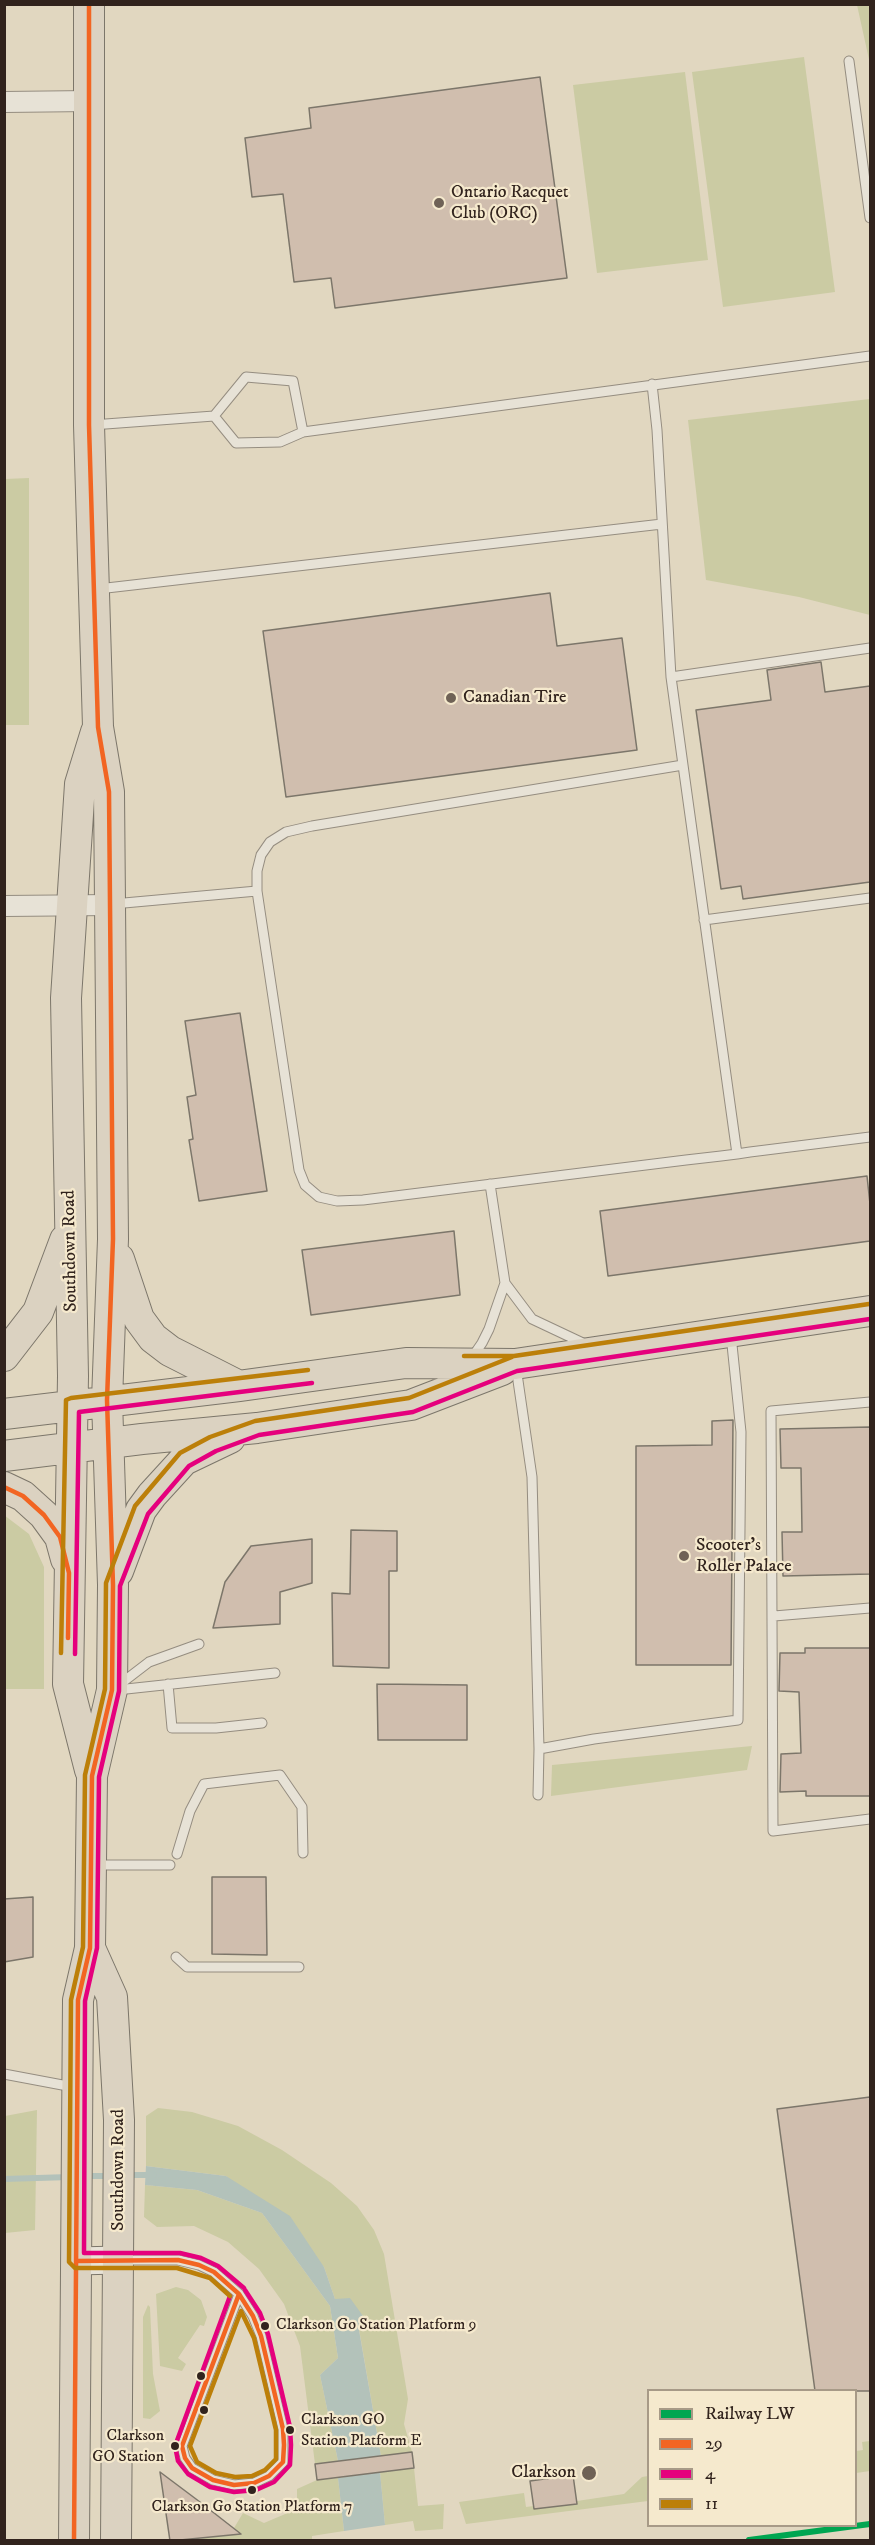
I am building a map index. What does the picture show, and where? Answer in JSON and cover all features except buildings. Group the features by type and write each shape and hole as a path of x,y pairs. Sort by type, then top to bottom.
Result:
{"main road":[{"name":"Southdown Road","path":"74,2541 78,2000 90,1948 92,1776 111,1690 112,1586 108,1400 113,1239 111,905 109,792 98,727 89,425 89,4"},
{"name":"Southdown Road","path":"92,1776 68,1684 72,1405 66,998 80,784 98,727"},
{"path":"4,1356 38,1312 71,1223"},
{"path":"113,1239 139,1318 153,1338 170,1351 239,1386"},
{"path":"4,1414 406,1364 515,1365 867,1308"},
{"path":"4,1456 257,1428 411,1405 515,1365"},
{"path":"112,1586 141,1510 184,1460 213,1444 257,1428"},
{"path":"4,1487 23,1496 44,1515 60,1537 69,1573"},
{"name":"Southdown Road","path":"90,1948 112,1997 119,2120 116,2541"},
{"path":"76,2260 119,2260"}],"street":[{"path":"4,102 89,101"},
{"path":"4,906 111,905"}],"lane":[{"path":"849,61 870,218"},
{"path":"214,416 236,443 280,442 303,432 870,356"},
{"path":"89,425 214,416 246,377 293,381 303,432"},
{"path":"652,384 671,677 737,1154"},
{"path":"95,590 662,524"},
{"path":"671,677 870,648"},
{"path":"683,765 340,821 286,832 270,842 261,855 257,871 257,891 299,1170 305,1185 319,1197 337,1201 870,1137"},
{"path":"111,905 257,891"},
{"path":"704,920 870,898"},
{"path":"467,1364 482,1344 497,1309 505,1282 490,1184"},
{"path":"505,1282 532,1319 604,1352"},
{"path":"539,1749 738,1720 741,1432 730,1332"},
{"path":"515,1365 532,1477 539,1749 538,1795"},
{"path":"870,1402 771,1411 774,1616 773,1831 870,1819"},
{"path":"774,1616 870,1608"},
{"path":"111,1690 149,1662 199,1644"},
{"path":"111,1690 275,1673"},
{"path":"168,1684 172,1728 216,1728 262,1723"},
{"path":"177,1854 190,1811 204,1784 280,1775 302,1807 303,1853"},
{"path":"92,1865 170,1864"},
{"path":"176,1957 187,1967 299,1967"},
{"path":"4,2074 77,2087"},
{"path":"119,2260 178,2260 200,2265 214,2272 239,2294 253,2316 261,2336 283,2429 283,2462 269,2476 254,2483 234,2485 213,2480 192,2468 184,2458 182,2446 239,2294"}],"green space":[{"path":"857,5 870,5 870,64"},
{"path":"804,57 835,292 723,307 692,72"},
{"path":"685,72 708,260 597,273 573,85"},
{"path":"870,399 870,615 799,597 706,580 688,420"},
{"path":"29,478 29,725 5,725 5,479"},
{"path":"4,1515 29,1534 44,1567 44,1689 5,1689"},
{"path":"752,1746 747,1770 551,1796 552,1765"},
{"path":"158,2108 192,2112 238,2126 282,2150 331,2183 357,2206 374,2230 384,2254 408,2399 404,2424 412,2452 381,2456 359,2329 363,2316 335,2299 324,2267 226,2176 146,2166 146,2116"},
{"path":"37,2110 35,2230 5,2233 5,2116"},
{"path":"145,2185 197,2190 262,2213 330,2306 338,2358 320,2375 338,2461 315,2464 300,2346 284,2304 259,2269 228,2242 194,2226 157,2227 144,2217"},
{"path":"176,2287 188,2290 201,2300 207,2317 204,2326 200,2325 178,2358 186,2364 182,2371 160,2366 156,2294"},
{"path":"148,2305 150,2307 153,2374 160,2411 150,2419 143,2418 143,2317"},
{"path":"870,2441 870,2471 857,2473 857,2451 863,2450 862,2442"},
{"path":"414,2468 418,2506 444,2504 443,2529 415,2531 413,2521 385,2525 380,2472"},
{"path":"647,2476 647,2501 466,2524 459,2502 524,2493 526,2507 534,2506 535,2509 577,2504 577,2501 624,2494 642,2477"},
{"path":"338,2478 344,2531 312,2536 312,2540 186,2540 240,2534 234,2528 243,2513 264,2523 297,2509 297,2489 317,2480"}],"shaded area":[{"path":"146,2166 226,2176 290,2216 324,2267 335,2299 350,2298 363,2316 359,2330 381,2456 338,2461 320,2375 338,2358 330,2306 262,2213 197,2190 145,2185"},
{"path":"380,2472 385,2525 344,2531 338,2478"}],"waterway":[{"path":"128,2175 154,2175"},
{"path":"86,2176 112,2176"},
{"path":"4,2179 70,2177"}],"rail line":[{"name":"LW","path":"857,2526 870,2524"},
{"name":"LW","path":"749,2540 847,2527"}],"transit line":[{"name":"29","path":"74,2540 78,2000 90,1948 92,1776 112,1690 113,1585 107,1400 113,1239 109,792 98,727 89,425 89,4"},
{"name":"11","path":"464,1356 514,1356 869,1304"},
{"name":"4","path":"244,2288 218,2266 201,2258 180,2253 84,2253 85,2001 97,1948 99,1777 119,1691 120,1586 148,1514 189,1466 216,1451 259,1435 413,1412 517,1371 870,1319"},
{"name":"11","path":"230,2296 210,2278 177,2268 75,2268 69,2262 71,2000 83,1947 85,1775 105,1689 106,1583 135,1506 180,1453 210,1437 255,1421 409,1398 512,1357"},
{"name":"11","path":"61,1653 66,1400 308,1370"},
{"name":"4","path":"75,1654 79,1412 312,1383"},
{"name":"29","path":"4,1487 23,1496 44,1515 60,1537 69,1573 68,1638"},
{"name":"29","path":"76,2261 178,2260 199,2265 214,2272 239,2294"},
{"name":"4","path":"230,2296 175,2446 178,2461 188,2474 210,2487 234,2492 256,2490 274,2482 290,2465 290,2427 268,2334 260,2313 245,2290"},
{"name":"29","path":"239,2294 253,2316 261,2336 283,2429 284,2445 283,2462 269,2476 254,2483 234,2485 213,2480 192,2468 185,2458 182,2446 239,2294"},
{"name":"11","path":"241,2311 254,2338 276,2430 276,2459 265,2470 252,2476 235,2477 216,2473 197,2462 190,2446 241,2311"}],"place":[{"name":"Ontario Racquet Club (ORC)","path":"439,203"},
{"name":"Canadian Tire","path":"451,698"},
{"name":"Scooter's Roller Palace","path":"684,1556"},
{"name":"Clarkson Go Station Platform 9","path":"265,2326"},
{"name":"Clarkson GO Station Platform E","path":"290,2430"},
{"name":"Clarkson GO Station","path":"175,2446"},
{"name":"Clarkson","path":"589,2473"},
{"name":"Clarkson Go Station Platform 7","path":"252,2490"}]}
